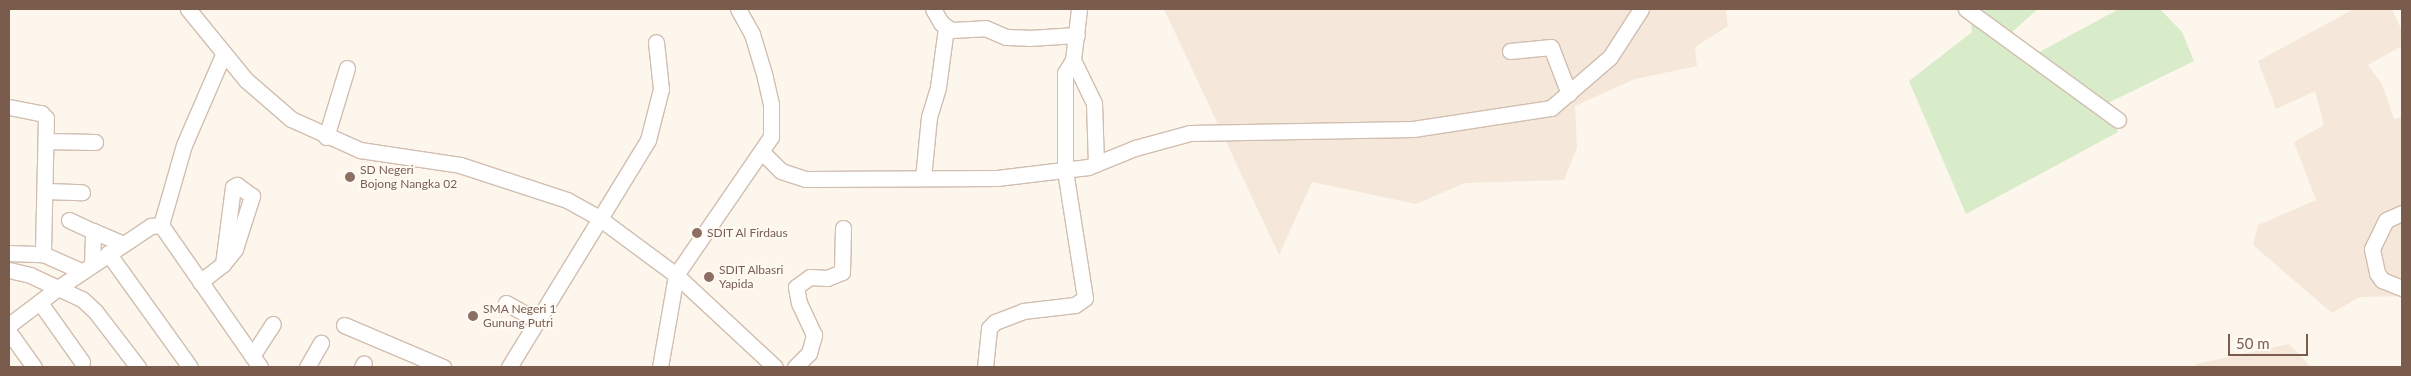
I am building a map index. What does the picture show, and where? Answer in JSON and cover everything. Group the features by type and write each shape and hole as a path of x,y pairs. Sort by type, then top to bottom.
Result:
{"street":[{"path":"188,9 223,54 272,106 326,137 375,154 460,165 520,182 599,218 676,275 775,367"},
{"path":"660,367 676,275 714,215 763,153 771,137 771,104 752,34 738,9"},
{"path":"923,178 929,116 938,87 946,28 934,9"},
{"path":"985,367 990,328 995,322 1023,311 1075,305 1085,298 1064,170 1065,73 1073,60 1080,9"},
{"path":"763,153 781,171 806,179 997,178 1096,164 1135,148 1190,133 1412,129 1551,108 1610,57 1641,9"},
{"path":"1966,9 2118,120"},
{"path":"946,28 992,29 1013,38 1077,35"},
{"path":"509,367 648,140 657,116 661,89 656,42"},
{"path":"1510,52 1551,47 1569,94"},
{"path":"161,225 184,145 223,54"},
{"path":"1073,60 1094,103 1096,164"},
{"path":"326,137 348,68"},
{"path":"9,107 45,115 47,141 43,254"},
{"path":"47,141 95,142"},
{"path":"44,191 82,192"},
{"path":"2402,213 2386,220 2372,249 2377,273 2382,280 2402,288"},
{"path":"69,220 123,244"},
{"path":"9,325 41,304 74,276 151,226 161,225"},
{"path":"161,225 256,362"},
{"path":"795,367 810,353 814,335 798,303 796,287 810,277 827,278 842,272 843,228"},
{"path":"74,276 93,232"},
{"path":"9,253 43,254 74,276 82,299 130,365"},
{"path":"108,254 190,367"},
{"path":"200,282 223,264"},
{"path":"9,270 74,276"},
{"path":"506,303 537,320"},
{"path":"41,304 82,362"},
{"path":"256,362 273,324"},
{"path":"344,325 442,367"},
{"path":"9,332 34,367"},
{"path":"307,367 322,343"}],"shaded area":[{"path":"1164,9 1726,9 1728,26 1695,47 1697,66 1635,79 1575,106 1577,148 1564,180 1465,183 1416,204 1312,182 1279,255"},
{"path":"2354,9 2392,9 2402,31 2402,46 2368,65 2382,84 2394,119 2402,117 2402,296 2360,297 2332,313 2253,245 2258,225 2316,200 2294,142 2324,125 2315,91 2276,109 2258,61"},
{"path":"2289,344 2311,367 2196,367 2196,364"}],"green space":[{"path":"1969,9 2038,9 2012,32 2032,56 2119,9 2160,9 2182,32 2194,61 2104,105 2118,132 1966,214 1909,81 1972,32"}],"place":[{"name":"SD Negeri Bojong Nangka 02","path":"350,177"},
{"name":"SDIT Al Firdaus","path":"697,233"},
{"name":"SDIT Albasri Yapida","path":"709,277"},
{"name":"SMA Negeri 1 Gunung Putri","path":"473,316"}]}
